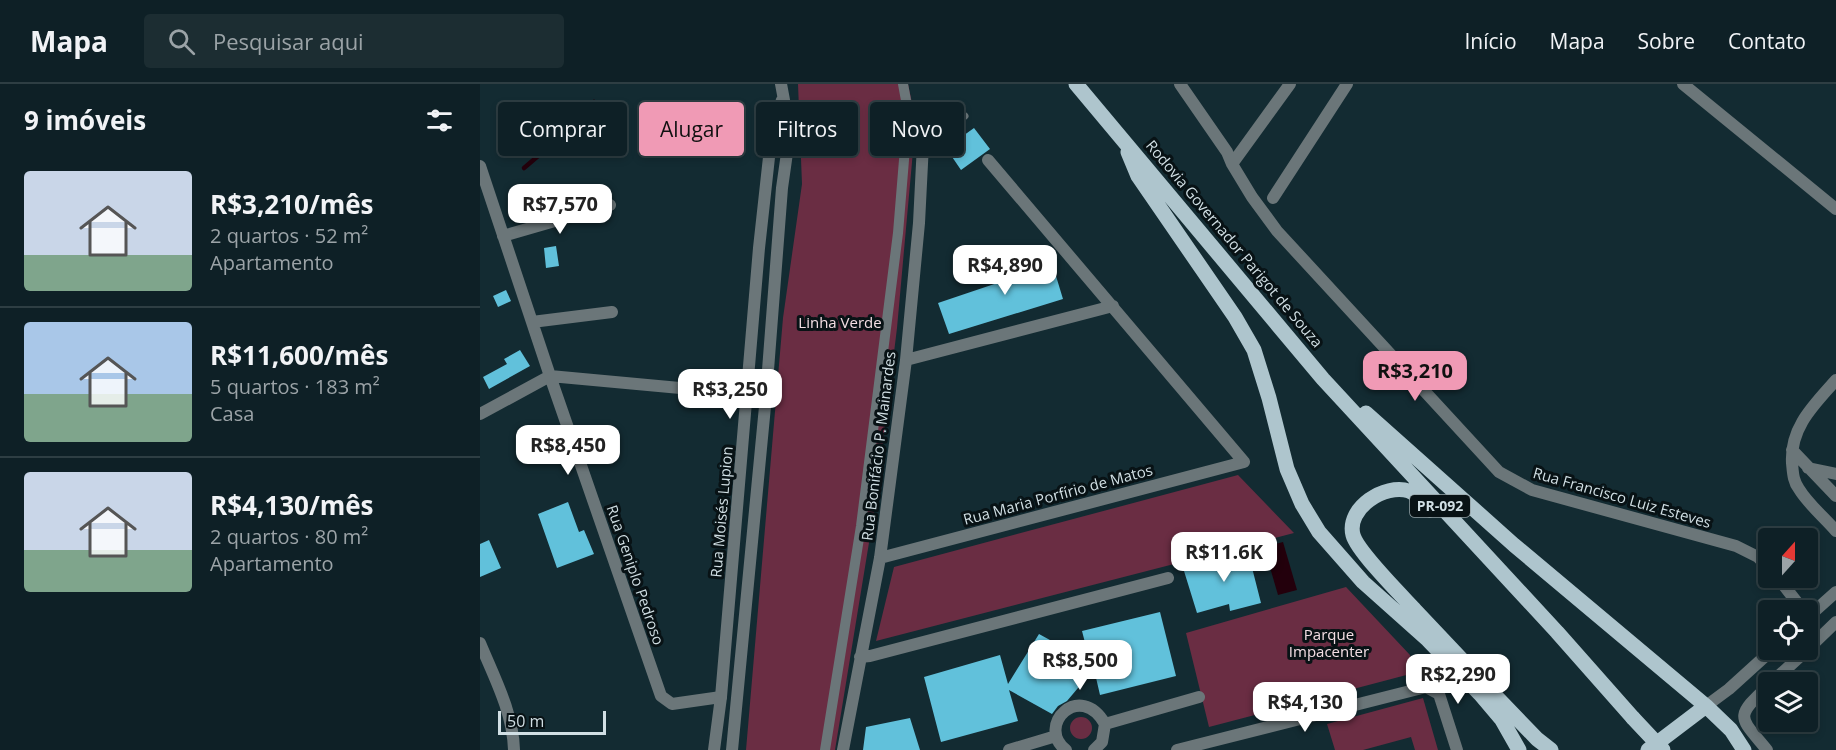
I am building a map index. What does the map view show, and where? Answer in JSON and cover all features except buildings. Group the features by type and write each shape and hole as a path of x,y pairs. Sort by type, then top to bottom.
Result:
{"main road":[{"name":"Rodovia Governador Parigot de Souza","path":"1076,84 1323,379 1663,750"},
{"path":"1121,136 1138,176 1235,317 1254,350 1287,469 1302,504 1319,532 1363,582 1428,640 1480,694 1502,720 1520,749"},
{"path":"1323,379 1358,406 1514,545 1706,706 1731,730 1744,750"},
{"path":"1551,750 1537,739 1359,548 1352,535 1359,510 1380,493 1393,490 1412,492 1524,606 1557,632"},
{"path":"1648,750 1706,706"}],"street":[{"name":"Rua Moisés Lupion","path":"732,750 766,396 782,188 790,132 781,84"},
{"path":"825,750 861,526 898,233 908,111 903,84"},
{"name":"Rua Francisco Luiz Esteves","path":"1180,84 1227,152 1232,165 1252,197 1277,231 1499,472 1532,490 1736,546 1758,557"},
{"path":"1232,165 1290,84"},
{"path":"1273,198 1347,84"},
{"path":"1683,84 1836,209"},
{"name":"Rua Moisés Lupion","path":"714,750 722,697 759,248 772,130 783,98"},
{"name":"Rua Bonifácio P. Mainardes","path":"843,750 880,558 906,360 919,223 922,156"},
{"path":"906,360 1113,306 988,160"},
{"name":"Rua Geniplo Pedroso","path":"480,166 531,322 662,696 672,704 722,697"},
{"path":"503,236 610,205"},
{"path":"759,248 777,250"},
{"name":"Rua Maria Porfírio de Matos","path":"880,558 1244,462 1113,306"},
{"path":"531,322 612,312"},
{"path":"480,414 550,376 766,396"},
{"path":"1836,380 1803,418 1792,450 1793,477 1799,490 1836,531"},
{"path":"1792,450 1836,496"},
{"path":"1807,467 1836,474"},
{"path":"860,657 1168,578"},
{"path":"1786,588 1795,600"},
{"path":"1818,607 1836,592"},
{"path":"1818,639 1836,622"},
{"path":"480,643 506,705 513,732 514,750"},
{"path":"1706,706 1761,660"},
{"path":"1783,672 1795,660"},
{"path":"1178,750 1426,687 1439,694 1457,750"},
{"path":"1758,696 1747,706 1744,714 1745,723 1767,750"},
{"path":"1105,724 1199,697"},
{"path":"1066,750 1058,742 1055,727 1058,719 1068,708 1076,706 1092,708 1105,724 1104,735 1097,749"},
{"path":"1731,730 1752,750"},
{"path":"1009,750 1056,736"}],"green space":[{"name":"Linha Verde","path":"798,84 908,84 912,102 870,102 870,156 913,156 897,328 876,500 835,750 746,750 783,318 802,184 801,156 858,156 858,102 799,102"},
{"path":"1238,475 1294,533 876,641 894,567"},
{"name":"Parque Impacenter","path":"1346,587 1410,655 1414,673 1209,727 1186,633"},
{"path":"1423,698 1438,750 1415,750 1411,737 1363,750 1335,750 1327,724"},
{"path":"1081,717 1089,720 1092,728 1089,736 1081,739 1073,736 1070,728 1073,720"}],"shaded area":[{"path":"1283,542 1297,590 1278,595 1264,547"}],"waterway":[{"path":"524,168 538,156"}]}
